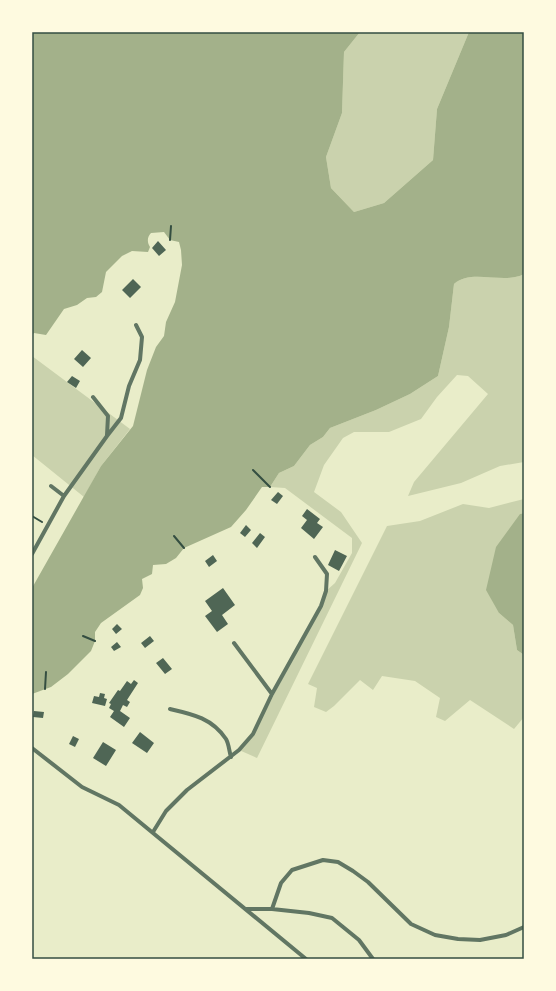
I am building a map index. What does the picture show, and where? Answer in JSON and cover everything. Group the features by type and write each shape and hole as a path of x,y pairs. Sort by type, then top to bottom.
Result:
{"street":[{"path":"32,554 64,496 121,418 129,386 140,360 142,337 136,325"},
{"path":"93,397 108,416 107,436"},
{"path":"52,486 64,496"},
{"path":"153,832 166,811 187,790 231,757 253,734 272,694 321,606 326,591 328,574 315,557"},
{"path":"234,643 272,694"},
{"path":"170,709 195,715 210,722 226,740 231,757"},
{"path":"32,748 82,787 119,805 306,959"},
{"path":"272,909 281,883 292,870 323,860 338,862 353,871 368,882 411,924 435,934 458,939 480,940 506,935 524,927"},
{"path":"246,909 272,909 309,913 332,918 359,940 373,959"}],"path":[{"path":"170,240 171,226"},
{"path":"253,470 270,487"},
{"path":"32,516 48,525"},
{"path":"174,536 184,548"},
{"path":"83,636 95,641"},
{"path":"45,689 46,672"}],"shaded area":[{"path":"32,32 360,32 344,52 342,113 326,157 331,188 354,212 384,203 433,160 437,109 469,32 524,32 524,274 507,278 469,277 461,279 454,284 449,327 438,376 410,394 376,410 330,428 323,437 310,445 294,466 279,473 270,487 262,487 246,510 231,527 184,548 176,558 166,564 153,565 152,574 142,579 143,588 140,595 101,623 95,632 95,641 91,651 68,674 51,687 32,694 32,588 101,466 133,426 147,370 156,347 164,336 166,322 175,302 182,265 179,242 170,240 164,232 151,233 148,238 150,247 148,252 132,251 122,256 106,272 102,292 96,297 87,298 77,305 64,309 46,335 34,333 32,335"},
{"path":"360,32 469,32 437,109 433,160 384,203 354,212 331,188 326,157 342,113 344,52"},
{"path":"524,274 524,462 500,466 461,483 408,496 414,482 488,394 468,376 457,375 437,397 421,419 389,432 354,432 343,438 324,465 314,492 341,512 362,543 257,758 239,750 253,734 321,606 326,591 335,583 352,553 352,538 285,488 270,487 279,473 294,466 310,445 323,437 330,428 376,410 410,394 438,376 449,327 454,284 461,279 469,277 507,278"},
{"path":"32,356 130,429 101,466 84,497 32,455"},
{"path":"524,499 524,513 520,514 499,613 513,625 517,650 524,655 524,717 514,729 470,700 445,721 436,717 440,698 415,681 382,676 373,690 360,680 326,712 314,707 317,688 308,684 387,526 420,521 463,504 489,508"},
{"path":"524,513 524,655 517,650 513,625 499,613 486,590 496,547 520,514"}],"building":[{"path":"158,241 166,250 159,256 152,248"},
{"path":"133,279 141,287 130,298 122,290"},
{"path":"82,350 91,358 83,367 74,359"},
{"path":"72,376 80,381 76,388 67,382"},
{"path":"278,492 283,496 277,504 271,500"},
{"path":"307,509 320,519 317,523 323,527 314,539 301,528 307,520 302,516"},
{"path":"246,525 251,530 245,537 240,533"},
{"path":"260,533 265,537 257,548 252,543"},
{"path":"335,550 347,556 339,571 328,565"},
{"path":"213,555 217,561 209,567 205,561"},
{"path":"223,588 235,605 222,615 228,624 217,632 205,616 212,611 205,601"},
{"path":"117,624 122,629 116,634 112,629"},
{"path":"150,636 154,641 145,648 141,643"},
{"path":"117,642 121,647 114,651 111,647"},
{"path":"163,658 172,669 165,674 156,663"},
{"path":"134,680 138,683 127,700 130,702 127,707 123,705 120,711 130,718 124,727 110,717 114,711 109,708 111,704 109,703 118,690 120,691 127,681 131,684"},
{"path":"100,693 105,694 104,698 107,699 105,706 92,703 94,696 99,697"},
{"path":"34,711 44,712 43,718 33,717"},
{"path":"140,732 154,743 147,753 132,743"},
{"path":"73,736 79,739 75,747 69,744"},
{"path":"103,742 116,750 106,766 93,758"}]}
